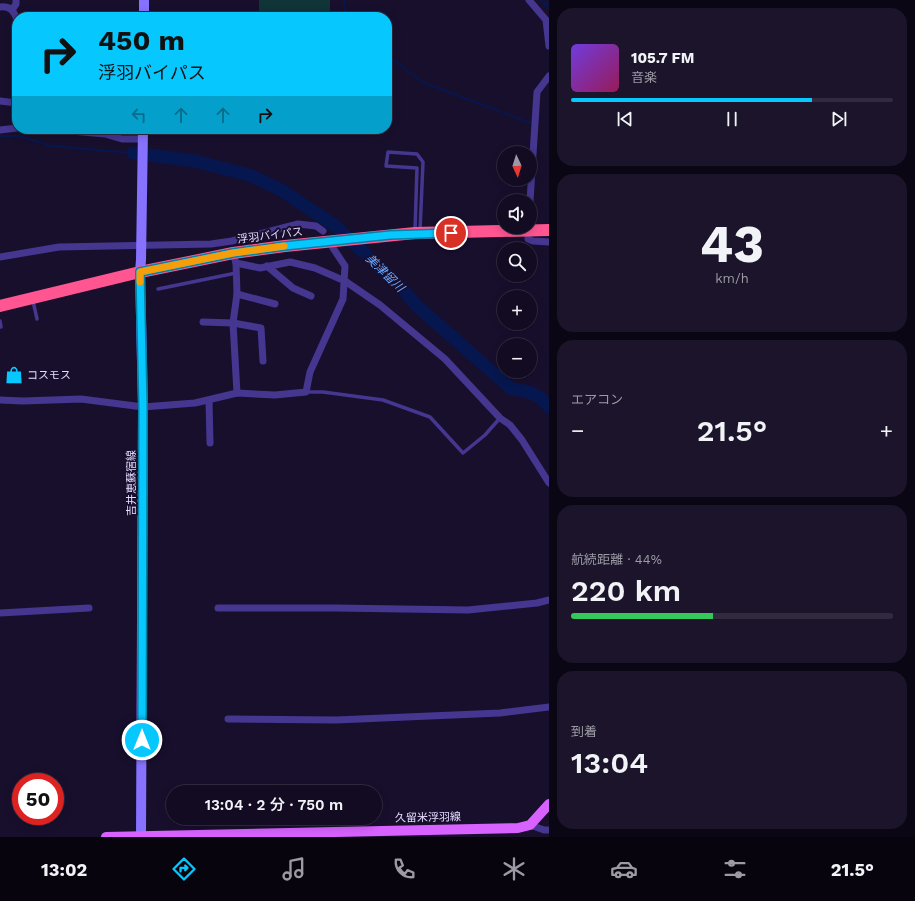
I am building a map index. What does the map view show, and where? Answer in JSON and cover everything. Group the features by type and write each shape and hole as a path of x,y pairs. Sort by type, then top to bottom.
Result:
{"highway":[{"name":"浮羽バイパス","path":"537,229 549,230"},
{"name":"浮羽バイパス","path":"0,306 140,272 235,258 285,246 334,245 365,237 417,233 497,230"}],"main road":[{"path":"144,0 144,12"},
{"name":"吉井恵蘇宿線","path":"141,836 143,407 140,272 142,245 143,139"},
{"path":"530,825 549,804"},
{"name":"久留米浮羽線","path":"106,837 207,836 518,828 530,825"}],"street":[{"path":"0,7 6,6 12,10 16,4 16,0"},
{"path":"529,0 547,18 549,46"},
{"path":"530,194 537,92 549,76"},
{"path":"0,101 12,102"},
{"path":"0,130 12,129"},
{"path":"105,134 122,139 143,139"},
{"path":"0,257 59,247 212,244 232,241 298,224 316,226 323,231"},
{"path":"528,234 528,239 533,241 549,242"},
{"path":"0,400 23,402 81,399 143,407 195,403 237,393 275,395 306,392 310,372 343,299 345,266 334,245"},
{"path":"237,393 233,323 237,294 235,258 260,268 290,262 315,268 345,281 380,305 445,360 500,418 510,425 522,440 549,483"},
{"path":"267,266 293,288 311,296"},
{"path":"237,294 276,304"},
{"path":"203,322 233,323 262,328 263,361"},
{"path":"209,400 210,443"},
{"path":"218,608 468,610 537,603 549,600"},
{"path":"0,613 89,608"},
{"path":"228,718 336,720 500,714 549,707"},
{"path":"530,825 544,830 549,830"}],"lane":[{"path":"388,152 417,154 423,162 417,233 417,168 386,166 388,152"},
{"path":"158,289 236,273"},
{"path":"32,298 37,319"},
{"path":"0,321 1,327"},
{"path":"306,392 323,392 383,400 430,417 462,453 485,435 500,418"}],"green space":[{"path":"259,0 330,0 330,12 259,12"}],"waterway":[{"path":"344,0 345,12"},
{"path":"541,0 549,9"},
{"path":"543,2 549,4"},
{"path":"392,59 422,82 533,124"},
{"path":"0,136 19,136 52,146 133,153"},
{"name":"美津留川","path":"133,153 195,161 252,176 281,190 334,225 400,286 418,307 512,389 533,394 545,402 549,407"}],"slow traffic":[{"path":"140,282 140,272 233,253 284,246"}],"place":[{"name":"コスモス","path":"14,375"}],"route":[{"path":"142,740 143,407 140,272 233,253 285,246 415,233 451,233"}]}
